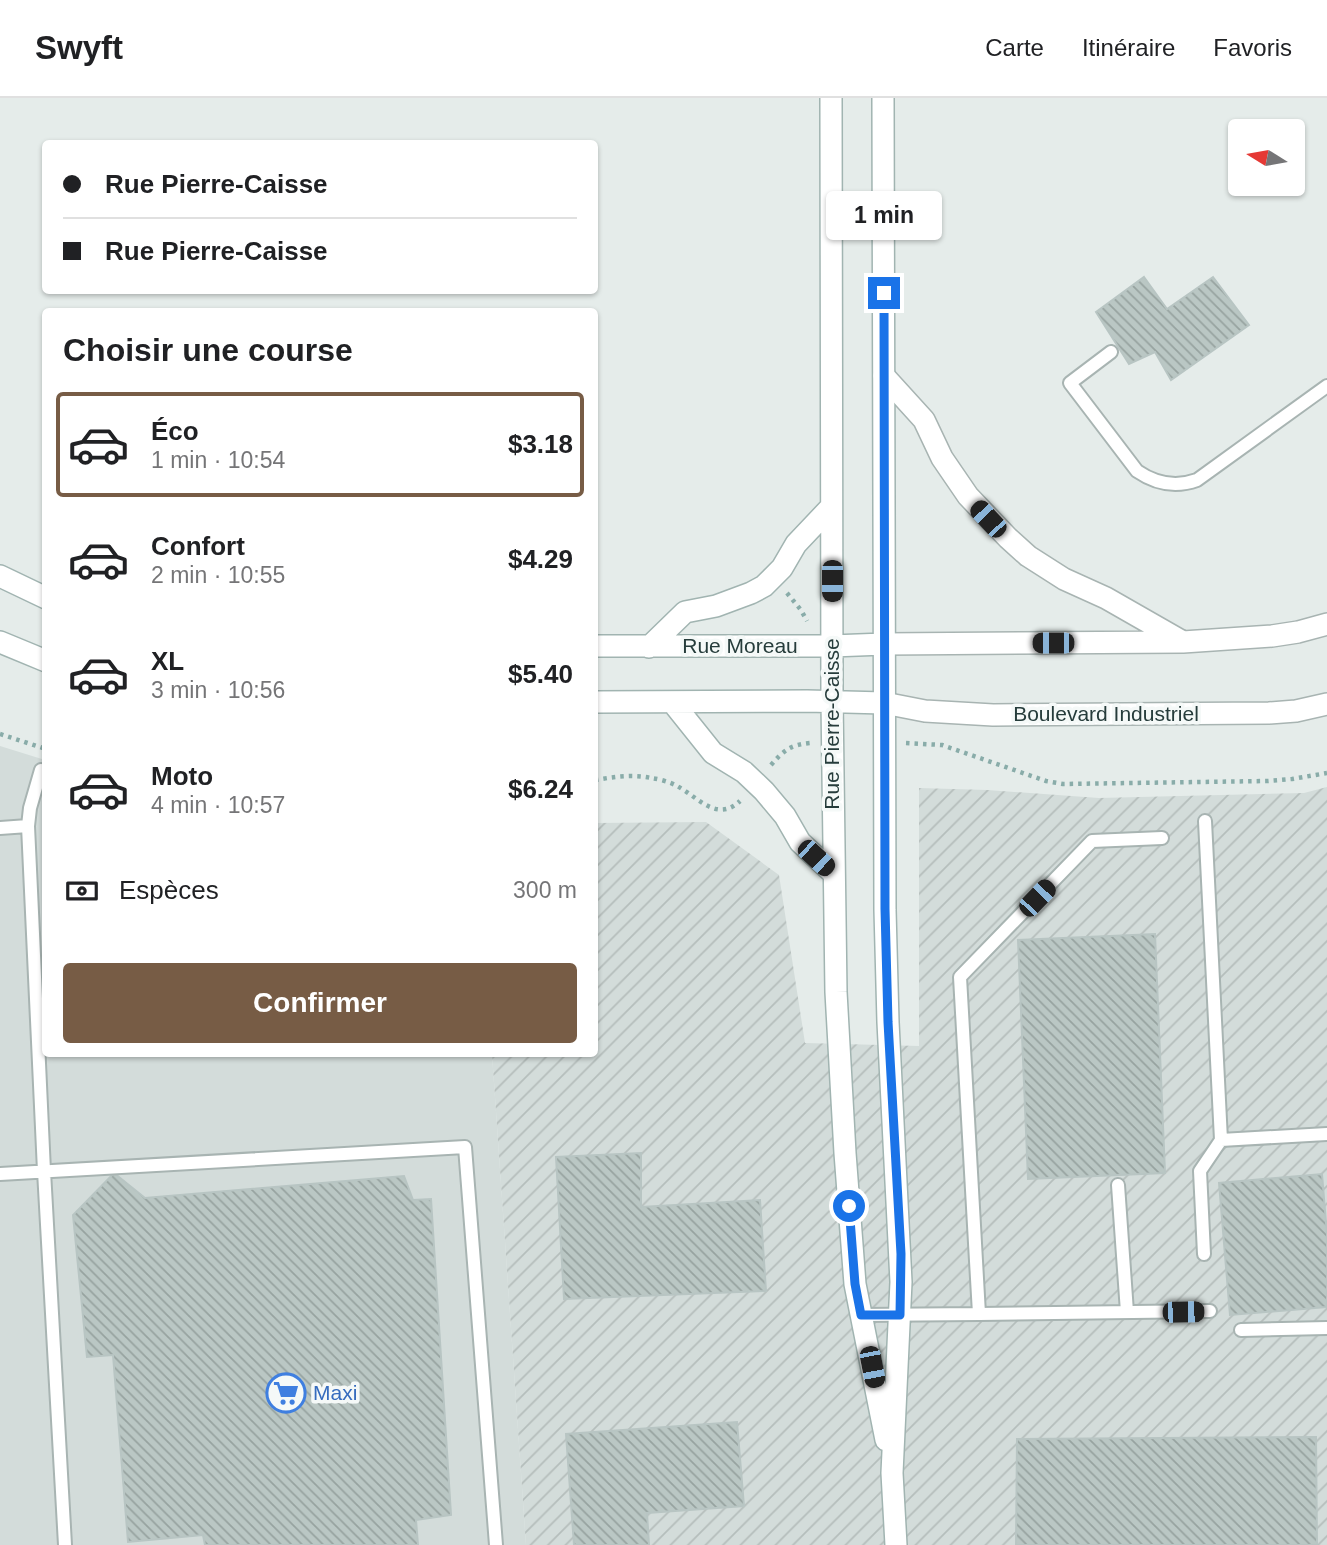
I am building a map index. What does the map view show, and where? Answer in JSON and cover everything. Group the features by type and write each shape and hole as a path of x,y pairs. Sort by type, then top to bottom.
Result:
{"main road":[{"name":"Rue Pierre-Caisse","path":"831,98 832,701 836,992 855,1284 892,1473"},
{"name":"Rue Pierre-Caisse","path":"883,98 886,959 901,1254 892,1473 896,1545"},
{"path":"884,376 924,420 942,458 968,496 1008,538 1064,579 1106,598 1183,642"},
{"path":"649,647 685,612 716,606 764,586 782,568 796,544 831,507"},
{"path":"0,576 42,596"},
{"path":"884,644 1183,642 1272,636 1327,624"},
{"path":"0,642 42,659"},
{"name":"Rue Moreau","path":"598,646 884,644"},
{"path":"598,702 884,703"},
{"path":"673,703 713,753 744,772 764,791 785,816 800,842 833,873"},
{"name":"Boulevard Industriel","path":"884,703 925,711 993,715 1269,713 1296,711 1327,704"}],"lane":[{"path":"1111,352 1070,383 1137,471 1164,484 1183,485 1197,480 1327,386"},
{"path":"41,770 30,808 28,827 65,1545"},
{"path":"1204,1254 1200,1171 1221,1140 1205,821"},
{"path":"0,828 28,827"},
{"path":"979,1314 960,978 1092,841 1162,838"},
{"path":"1221,1140 1327,1134"},
{"path":"0,1174 465,1147 496,1545"},
{"path":"1118,1185 1127,1312"},
{"path":"861,1315 1210,1311"},
{"path":"1241,1330 1327,1328"}],"path":[{"name":"Rue Pierre-Caisse","path":"784,590 807,621"},
{"path":"0,734 42,748"},
{"path":"766,771 792,746 811,743"},
{"path":"942,745 1063,784 1268,781 1327,774"},
{"path":"598,780 649,777 676,785 708,806 720,810 736,805 747,792"}],"shaded area":[{"path":"0,746 42,759 42,1057 492,1057 526,1545 0,1545"},
{"path":"1327,787 1327,1545 526,1545 492,1057 598,1057 598,823 706,822 779,875 805,1043 919,1046 919,788 1099,798 1304,793"}],"building":[{"path":"1144,277 1167,309 1213,277 1249,325 1171,380 1155,352 1129,364 1096,312"},
{"path":"1155,934 1165,1173 1028,1179 1018,940"},
{"path":"641,1153 641,1207 760,1200 766,1291 564,1299 556,1157"},
{"path":"114,1173 145,1198 404,1176 413,1200 431,1199 451,1515 416,1520 418,1545 205,1545 203,1535 128,1542 113,1355 87,1357 73,1215"},
{"path":"1322,1174 1327,1235 1327,1307 1230,1315 1219,1183"},
{"path":"737,1422 744,1506 647,1513 649,1545 574,1545 566,1434"},
{"path":"1316,1437 1317,1545 1016,1545 1017,1439"}],"place":[{"name":"Maxi","path":"286,1393"}],"route":[{"path":"849,1206 855,1284 861,1315 900,1315 901,1254 888,1022 885,909 884,293"}]}
